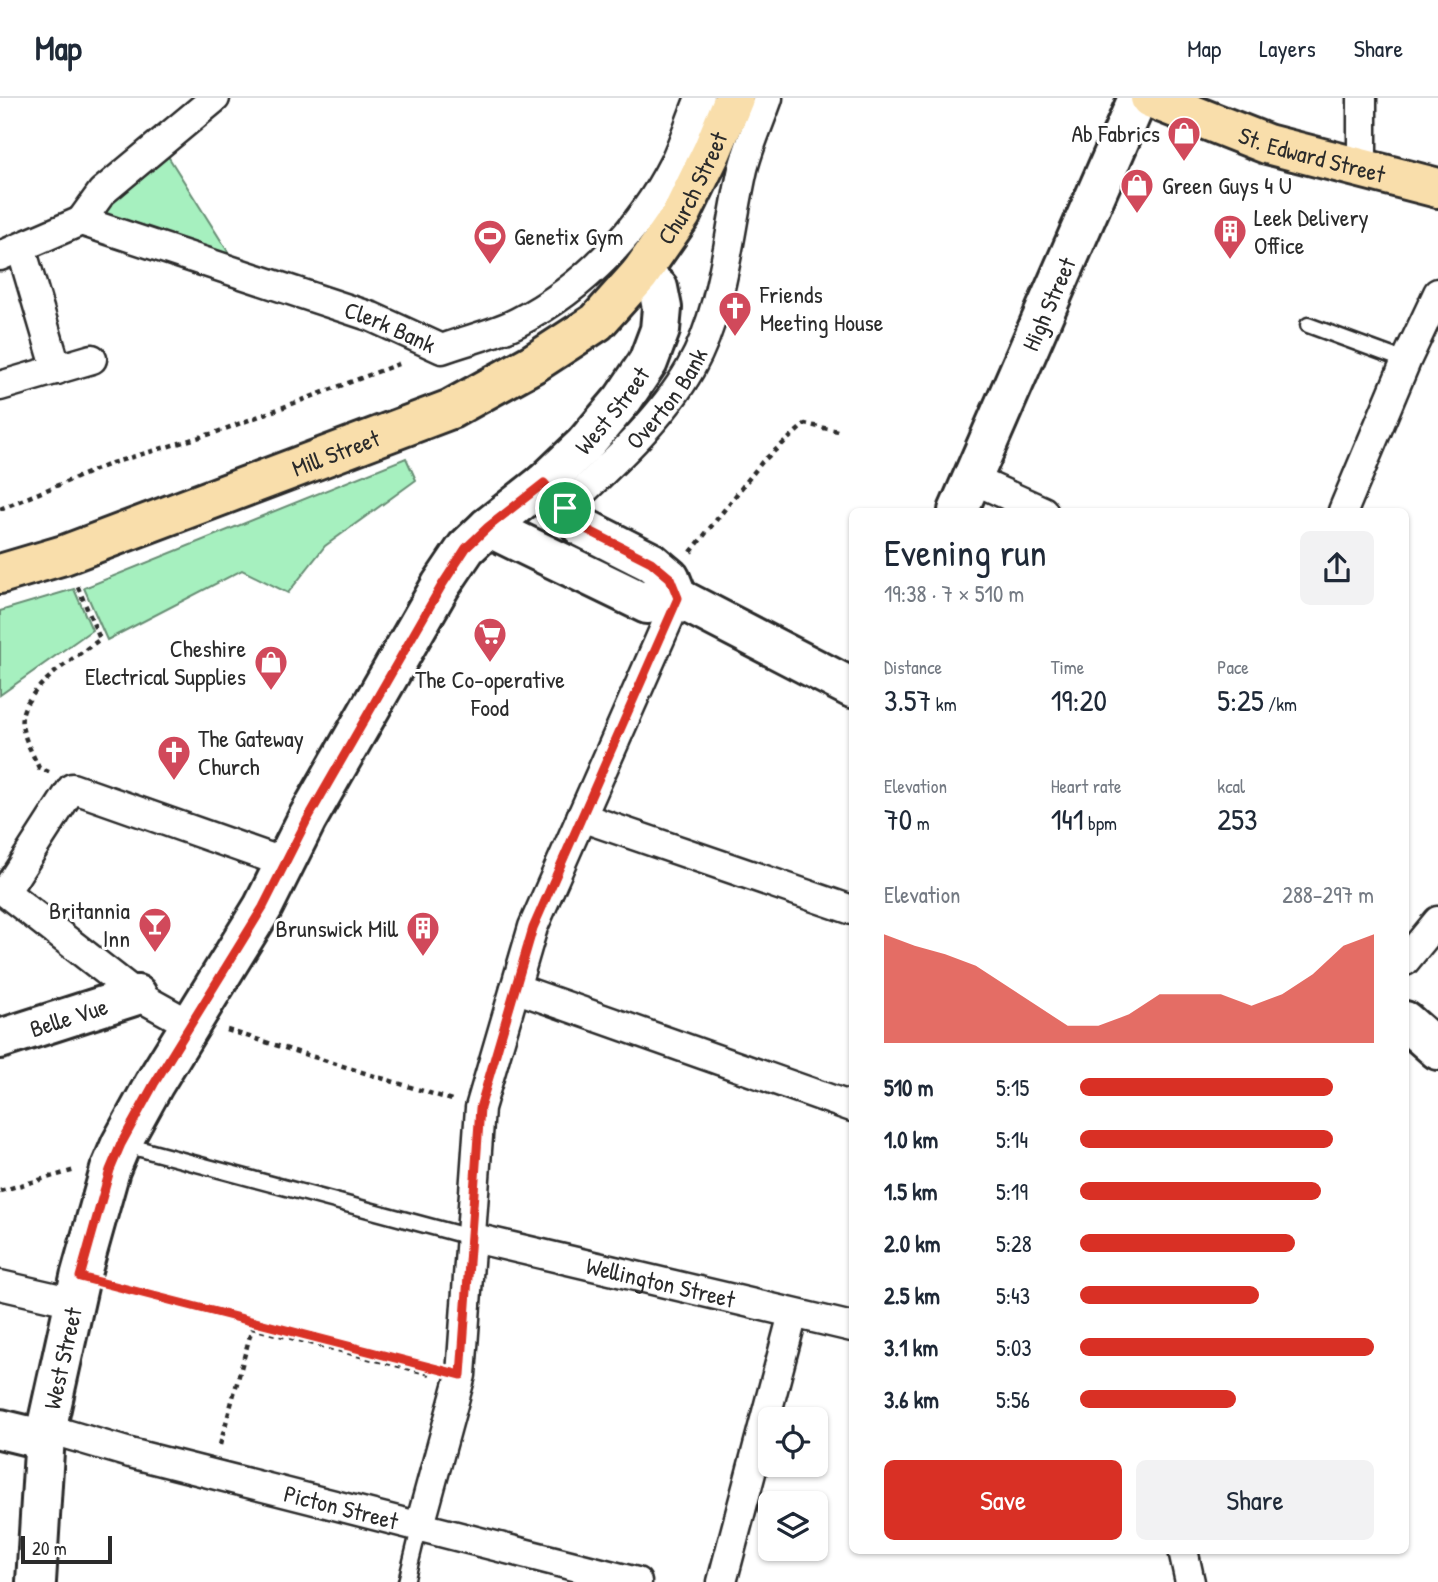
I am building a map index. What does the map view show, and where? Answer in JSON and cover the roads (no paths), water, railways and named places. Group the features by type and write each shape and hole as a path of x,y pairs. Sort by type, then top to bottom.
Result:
{"highway":[{"name":"Church Street","path":"640,274 681,215 734,98"},
{"name":"St. Edward Street","path":"1150,98 1267,144 1438,188"},
{"name":"Mill Street","path":"0,574 64,555 451,410 534,363 597,322 640,274"}],"street":[{"path":"57,370 10,252 80,221 102,192 215,98"},
{"name":"Clerk Bank","path":"80,221 372,317 442,349 515,324 545,307 592,271 627,233 656,193 674,162 700,98"},
{"name":"Overton Bank","path":"554,496 666,405 690,369 716,302 744,165 768,98"},
{"name":"High Street","path":"965,495 1138,98"},
{"path":"1362,98 1362,167"},
{"name":"West Street","path":"30,1581 45,1435 77,1290 115,1157 154,1084 245,937 327,783 466,548 488,527 554,496 584,444 623,399 648,362 660,330 662,308 658,288 640,274"},
{"path":"1344,508 1406,361 1438,293"},
{"path":"0,386 92,359"},
{"path":"965,495 1028,508"},
{"path":"554,496 582,527 651,562 674,588 849,686"},
{"path":"488,527 647,604 674,588"},
{"path":"420,1525 461,1378 466,1277 481,1105 533,928 582,817 674,588"},
{"path":"191,1025 138,995 5,892 72,788 285,863"},
{"path":"582,817 849,909"},
{"path":"1409,956 1438,921"},
{"path":"515,988 849,1106"},
{"name":"Belle Vue","path":"0,1039 138,995"},
{"path":"1409,1024 1438,1049"},
{"name":"Wellington Street","path":"470,1237 849,1325"},
{"path":"0,1285 77,1290"},
{"path":"722,1582 793,1314"},
{"path":"0,1429 29,1436 45,1435"},
{"name":"Picton Street","path":"45,1435 62,1433 637,1582"},
{"path":"1183,1554 1190,1582"}],"lane":[{"path":"1308,325 1406,361"},
{"path":"115,1157 470,1237"},
{"path":"406,1582 420,1525"}],"place":[{"name":"Ab Fabrics","path":"1184,163"},
{"name":"Green Guys 4 U","path":"1137,215"},
{"name":"Leek Delivery Office","path":"1230,261"},
{"name":"Genetix Gym","path":"490,266"},
{"name":"Friends Meeting House","path":"735,338"},
{"name":"The Co-operative Food","path":"490,664"},
{"name":"Cheshire Electrical Supplies","path":"271,692"},
{"name":"The Gateway Church","path":"174,782"},
{"name":"Britannia Inn","path":"155,954"},
{"name":"Brunswick Mill","path":"423,958"}]}
